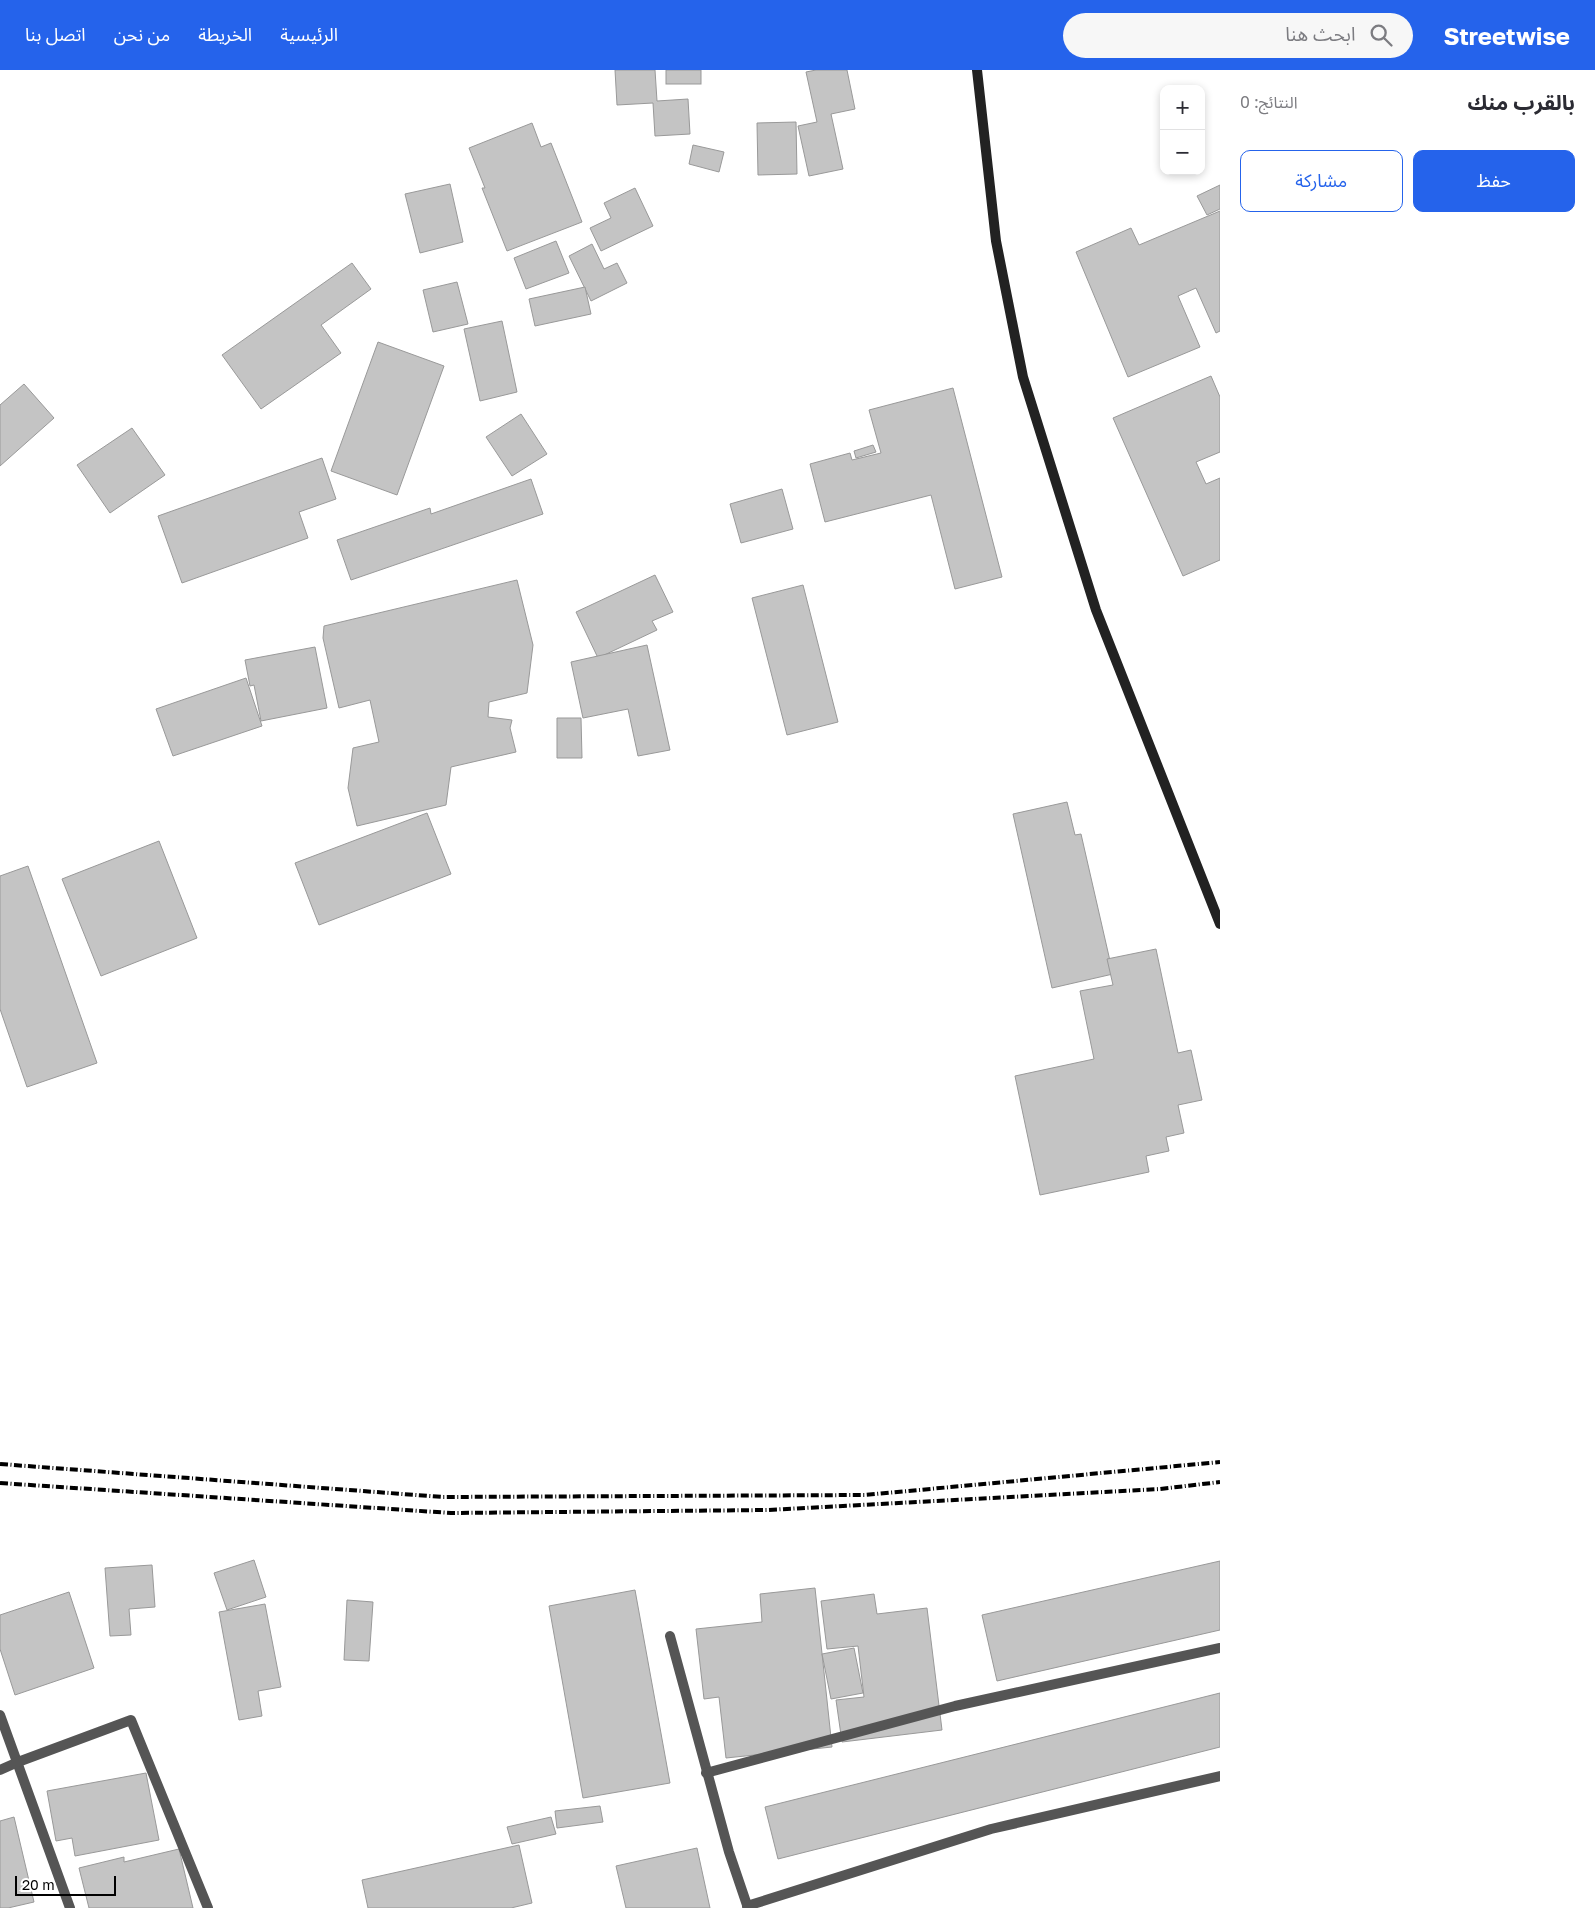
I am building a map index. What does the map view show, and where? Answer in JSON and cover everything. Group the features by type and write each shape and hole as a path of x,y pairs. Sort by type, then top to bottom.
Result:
{"main road":[{"path":"977,70 996,241 1023,377 1096,610 1220,924"}],"street":[{"path":"670,1636 706,1773 747,1907 991,1829 1220,1776"},
{"path":"706,1773 955,1706 1220,1648"},
{"path":"0,1715 70,1908"},
{"path":"0,1770 132,1720 208,1908"}],"building":[{"path":"615,70 655,70 657,101 688,99 690,134 655,136 653,103 617,105"},
{"path":"666,70 701,70 701,84 666,84"},
{"path":"816,70 847,70 855,109 831,114 843,169 809,176 798,126 817,122 806,72"},
{"path":"796,122 797,174 758,175 757,123"},
{"path":"532,123 541,147 551,143 582,222 507,251 482,188 485,188 469,148"},
{"path":"693,145 724,152 719,172 689,164"},
{"path":"450,184 463,242 420,253 405,194"},
{"path":"1220,185 1220,209 1207,215 1197,196"},
{"path":"635,188 653,226 601,251 590,228 611,218 604,203"},
{"path":"1220,211 1220,331 1216,333 1196,288 1178,296 1200,347 1128,377 1076,252 1131,228 1139,245"},
{"path":"556,241 569,273 526,289 514,258"},
{"path":"592,244 604,269 617,263 627,283 591,301 569,256"},
{"path":"352,263 371,289 321,325 341,353 261,409 222,355"},
{"path":"457,282 468,324 433,332 423,290"},
{"path":"585,287 591,314 535,326 529,299"},
{"path":"502,321 517,392 480,401 464,329"},
{"path":"378,342 444,366 397,495 331,471"},
{"path":"1211,376 1220,397 1220,452 1196,462 1206,484 1220,478 1220,560 1183,576 1113,418"},
{"path":"24,384 54,418 0,466 0,405"},
{"path":"953,388 1002,577 955,589 931,495 825,522 810,464 850,453 852,460 881,453 869,410"},
{"path":"521,414 547,454 512,476 486,437"},
{"path":"132,428 165,475 110,513 77,465"},
{"path":"873,445 876,452 856,458 854,451"},
{"path":"322,458 336,499 299,512 308,538 182,583 158,516"},
{"path":"531,479 543,514 351,580 337,540 430,508 431,514"},
{"path":"782,489 793,529 741,543 730,504"},
{"path":"655,575 673,612 652,621 657,630 598,658 576,612"},
{"path":"517,580 533,645 527,693 489,702 488,717 512,720 510,728 516,752 451,767 446,805 357,826 348,788 353,748 379,742 370,700 339,708 323,638 324,626"},
{"path":"803,585 838,722 787,735 752,598"},
{"path":"647,645 670,750 638,756 628,709 583,718 571,662"},
{"path":"315,647 327,708 261,721 254,685 250,686 245,660"},
{"path":"246,678 262,726 173,756 156,709"},
{"path":"557,718 581,718 582,758 557,758"},
{"path":"1067,802 1075,835 1081,834 1113,974 1052,988 1013,814"},
{"path":"427,813 451,874 319,925 295,863"},
{"path":"159,841 197,938 101,976 62,879"},
{"path":"28,866 97,1063 27,1087 0,1009 0,876"},
{"path":"1156,949 1178,1053 1191,1050 1202,1100 1178,1105 1184,1133 1166,1137 1169,1151 1146,1156 1149,1172 1040,1195 1015,1076 1094,1059 1080,991 1113,985 1107,959"},
{"path":"254,1560 266,1597 227,1610 214,1573"},
{"path":"1220,1561 1220,1630 997,1681 982,1615"},
{"path":"152,1565 155,1607 129,1609 131,1635 110,1636 105,1568"},
{"path":"815,1588 832,1747 726,1758 719,1697 704,1699 696,1629 762,1622 760,1594"},
{"path":"635,1590 670,1783 583,1798 549,1606"},
{"path":"69,1592 94,1668 15,1695 0,1649 0,1615"},
{"path":"874,1594 877,1614 927,1608 942,1730 842,1742 836,1700 864,1697 858,1646 827,1649 821,1601"},
{"path":"347,1600 373,1602 369,1661 344,1660"},
{"path":"265,1604 281,1687 258,1691 262,1716 239,1720 219,1612"},
{"path":"854,1648 863,1693 831,1699 822,1654"},
{"path":"1220,1693 1220,1747 778,1859 765,1807"},
{"path":"146,1773 159,1840 75,1856 72,1838 56,1841 47,1791"},
{"path":"600,1806 603,1822 557,1828 555,1811"},
{"path":"14,1817 34,1902 0,1908 0,1821"},
{"path":"551,1817 556,1834 512,1844 507,1827"},
{"path":"519,1845 532,1903 511,1908 368,1908 362,1880"},
{"path":"697,1848 710,1908 626,1908 616,1866"},
{"path":"179,1849 193,1908 89,1908 79,1868 124,1857 124,1862"}],"railway":[{"path":"0,1464 443,1497 865,1495 1220,1462"},
{"path":"0,1483 451,1513 767,1510 1160,1489 1220,1482"}]}
